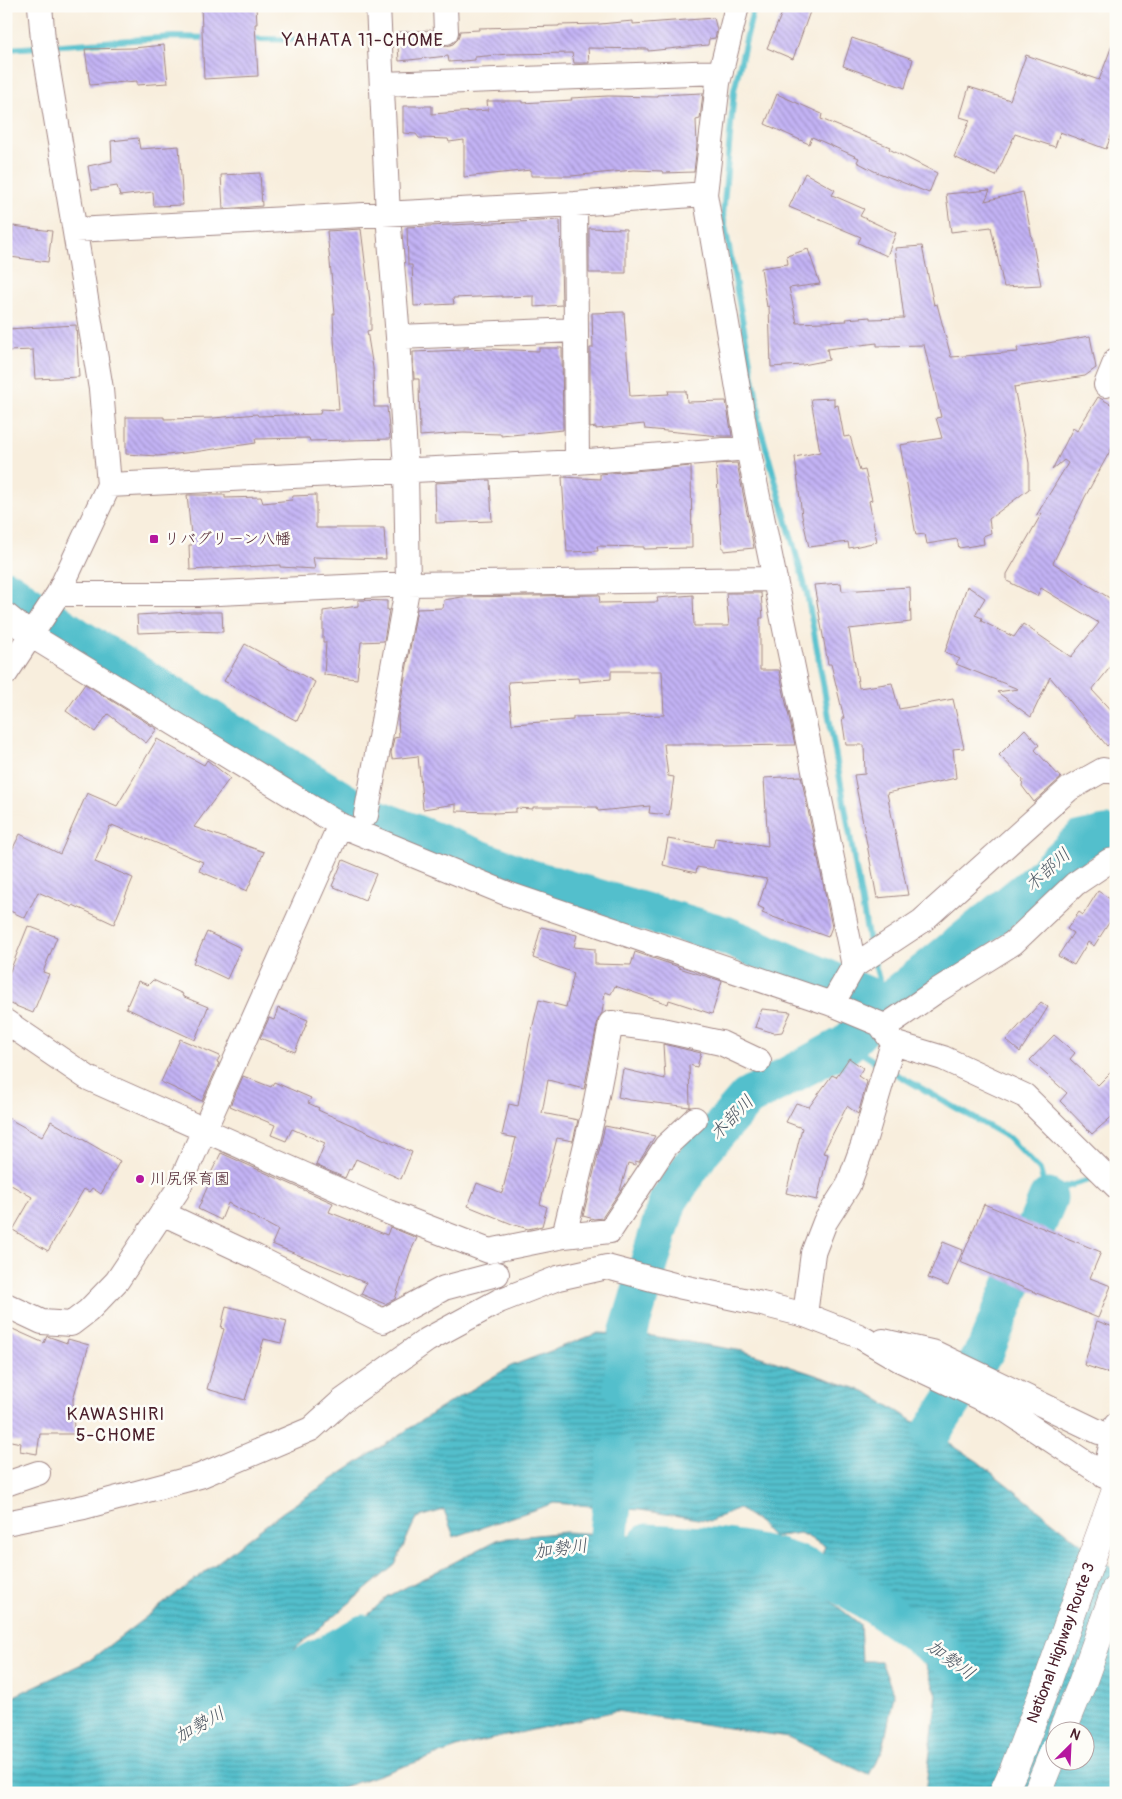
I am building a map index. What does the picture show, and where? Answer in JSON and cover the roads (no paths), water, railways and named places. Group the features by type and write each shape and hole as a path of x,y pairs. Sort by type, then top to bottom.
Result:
{"highway":[{"name":"National Highway Route 3","path":"1003,1793 1048,1680 1113,1485"},
{"name":"National Highway Route 3","path":"1066,1722 1116,1588"},
{"path":"1037,1793 1046,1772"}],"street":[{"path":"6,673 58,594 109,484 101,389 43,40 40,6"},
{"path":"366,815 408,584 406,470 388,215 378,6"},
{"path":"446,6 446,32"},
{"path":"737,6 721,72 705,194 748,448 854,966"},
{"path":"382,84 721,72"},
{"path":"75,230 388,215 705,194"},
{"path":"575,204 577,462"},
{"path":"398,337 576,330"},
{"path":"1106,385 1116,360"},
{"path":"109,484 577,462 748,448"},
{"path":"58,594 197,594 408,584 775,579"},
{"path":"6,615 35,629 340,825 508,894 832,1004 885,1032 1025,1096 1116,1186"},
{"path":"832,1004 854,966 922,921 1069,790 1103,770 1116,772"},
{"path":"6,1305 42,1322 71,1324 88,1311 116,1281 177,1191 340,825"},
{"path":"805,1315 813,1253 825,1222 848,1186 863,1145 885,1032 938,990 1013,943 1075,884 1109,861 1116,860"},
{"path":"6,1022 88,1078 388,1212 489,1251 564,1236 610,1231 666,1146 695,1119"},
{"path":"564,1236 594,1111 611,1023 662,1030 720,1043 759,1061"},
{"path":"162,1213 264,1261 383,1321 444,1288 497,1274"},
{"path":"6,1523 84,1508 200,1476 311,1429 342,1401 427,1340 500,1301 558,1278 607,1267 678,1286 805,1315 859,1336 935,1353 1108,1428 1113,1485"},
{"path":"859,1336 900,1360 1004,1409 1113,1485"},
{"path":"6,1484 38,1473"}],"water":[{"path":"598,1333 652,1336 743,1351 867,1392 977,1461 1116,1571 1116,1793 925,1793 937,1694 904,1614 869,1582 820,1560 825,1546 800,1533 772,1537 759,1523 738,1508 711,1521 640,1510 554,1503 454,1537 444,1510 416,1518 395,1565 286,1656 248,1717 280,1697 387,1597 499,1539 565,1532 677,1538 805,1581 860,1624 862,1661 881,1661 894,1695 883,1749 869,1775 788,1737 616,1711 466,1745 326,1793 6,1793 6,1700 90,1660 283,1512 434,1412 511,1366"}],"waterway":[{"path":"754,6 734,90 723,215 759,410 758,419 807,593 870,948"},
{"path":"49,46 173,37 209,38"},
{"path":"249,39 320,40"},
{"path":"6,49 39,47"},
{"path":"6,589 77,637 362,813 528,878 727,936 886,1004"},
{"name":"木部川","path":"623,1386 628,1334 668,1201 702,1150 747,1098 847,1044 886,1004 1038,881 1081,840 1105,835 1116,836"},
{"path":"873,958 886,1004"},
{"path":"847,1044 882,1066"},
{"path":"891,1071 1009,1138 1040,1170 1048,1198 1059,1189 1099,1177"},
{"path":"932,1432 986,1349 1048,1198"},
{"name":"木部川","path":"608,1544 617,1455"},
{"name":"加勢川","path":"648,1543 707,1546 736,1550 791,1562 817,1572 841,1584 887,1613 953,1661"},
{"name":"加勢川","path":"221,1712 364,1634"}],"place":[{"name":"リバグリーン八幡","path":"154,539"},
{"name":"川尻保育園","path":"140,1179"}],"district":[{"name":"YAHATA 11-CHOME","path":"363,40"},
{"name":"KAWASHIRI 5-CHOME","path":"116,1424"}]}
